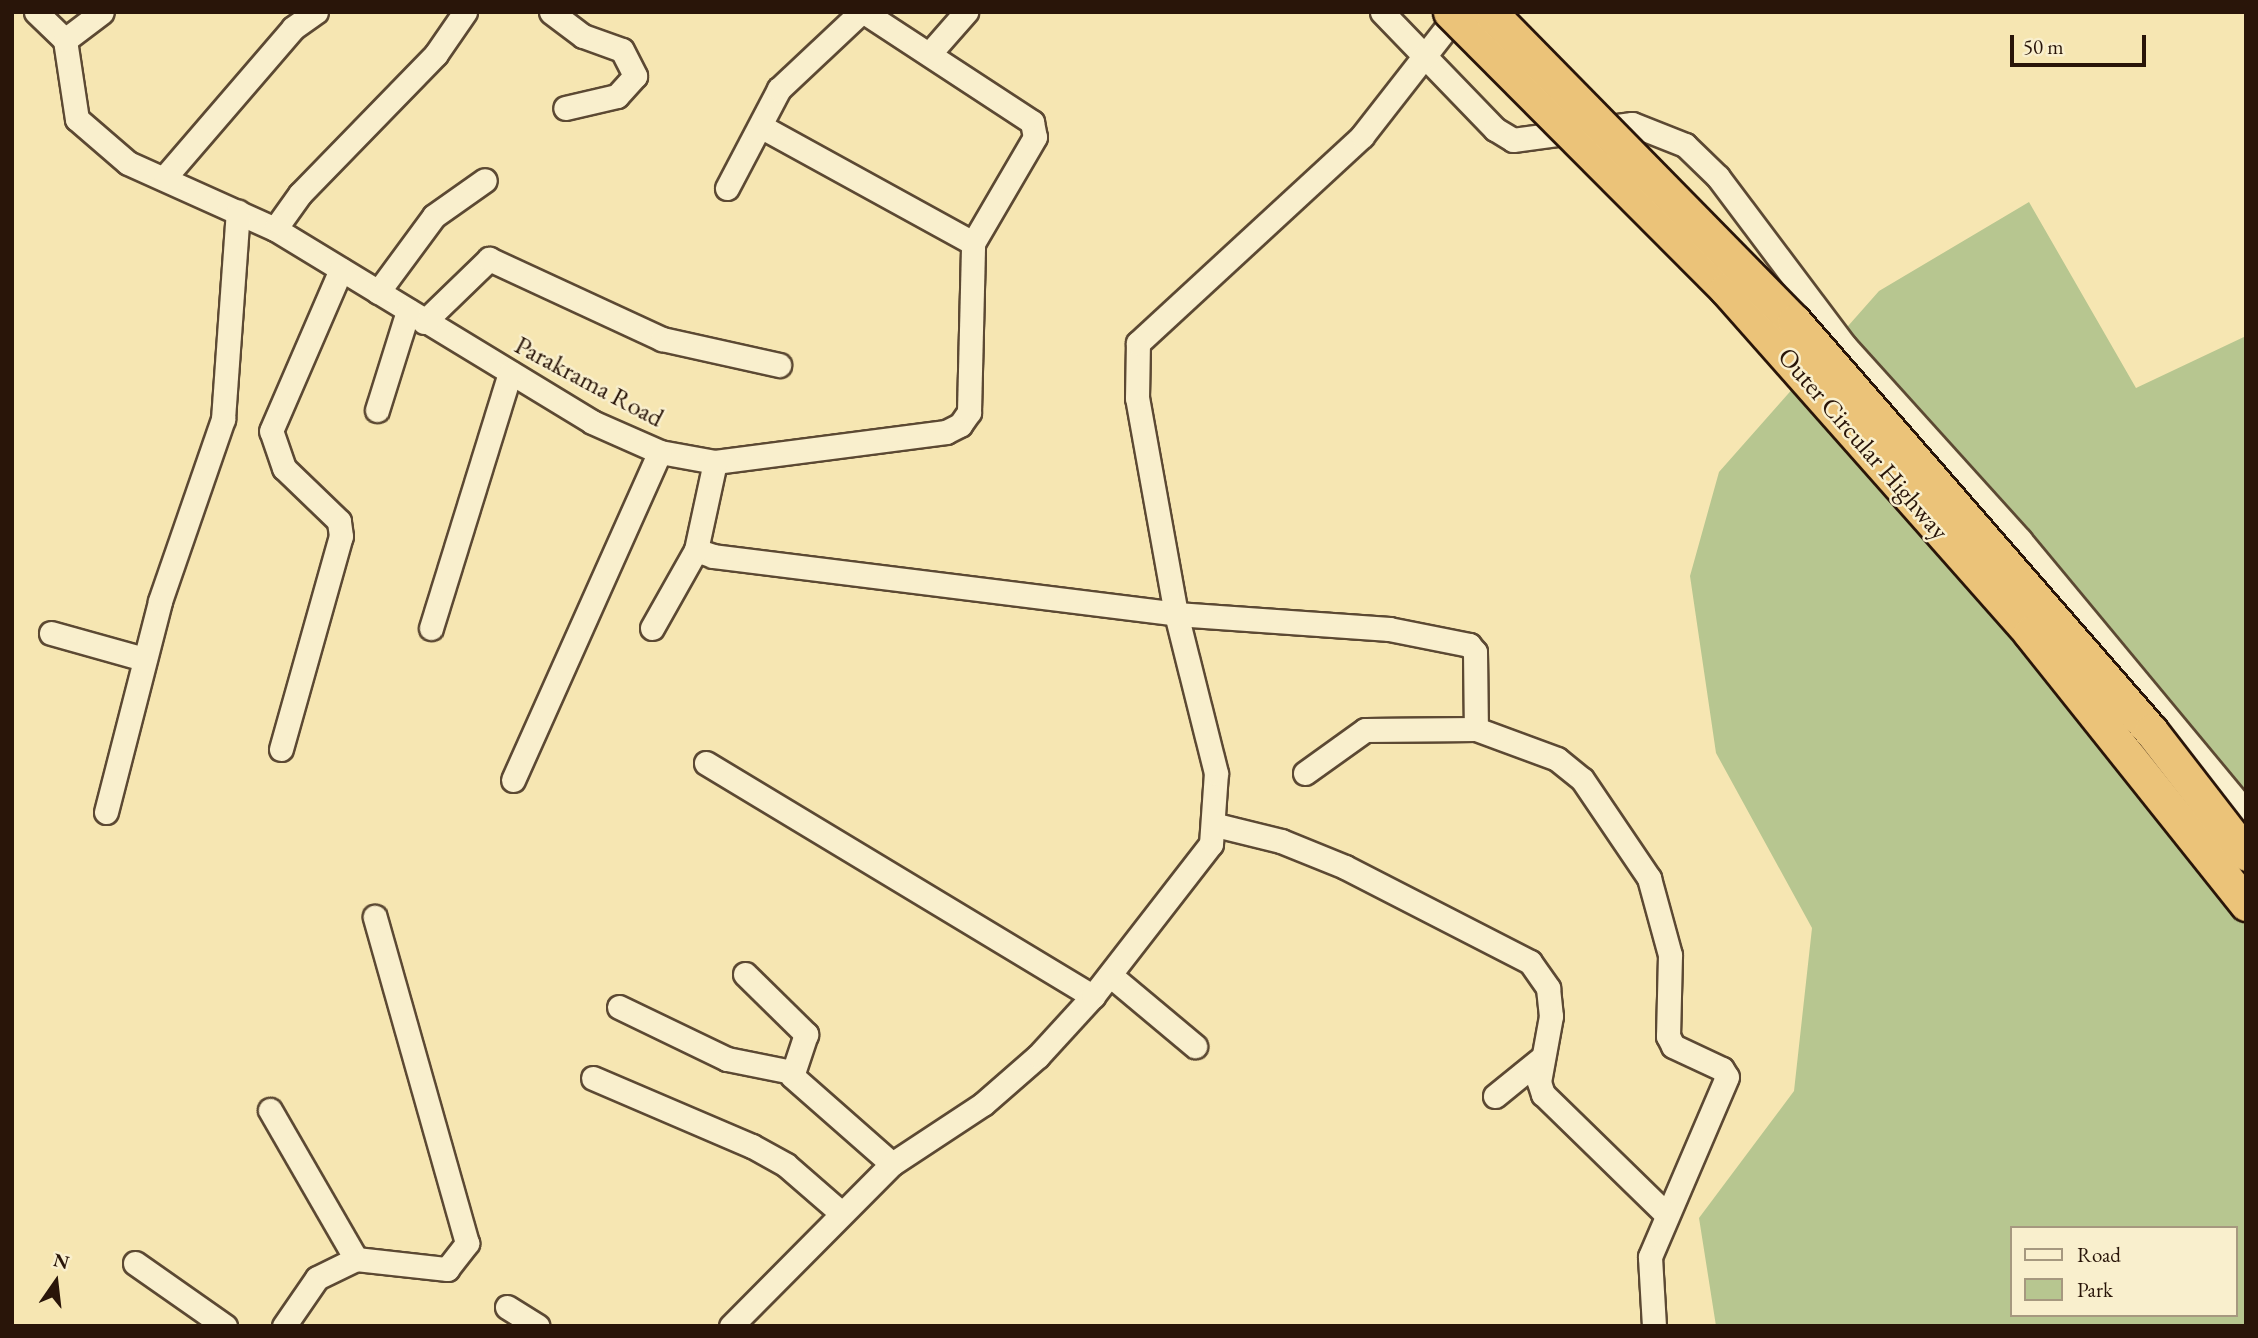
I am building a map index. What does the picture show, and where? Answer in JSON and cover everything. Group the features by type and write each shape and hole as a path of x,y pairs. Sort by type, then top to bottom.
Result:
{"highway":[{"name":"Outer Circular Highway","path":"1450,12 1726,289 2030,633 2246,904"},
{"name":"Outer Circular Highway","path":"1490,12 1803,331 2117,690 2246,854"}],"street":[{"path":"36,12 65,40 102,12"},
{"path":"165,177 285,20 316,12"},
{"path":"275,229 300,194 436,54 466,12"},
{"path":"551,12 583,36 622,50 635,76 617,96 565,108"},
{"path":"727,188 762,127 779,89 862,12 930,53 1032,122 1035,137 973,243 762,127"},
{"path":"930,53 966,12"},
{"path":"1382,12 1430,56 1495,129 1513,140 1632,124 1685,145 1718,177 1845,346 2020,540 2246,812"},
{"path":"731,1326 839,1211 892,1164 983,1104 1093,996 1211,844 1216,825 1216,773 1176,614 1137,398 1138,343 1363,136 1430,56 1459,12"},
{"name":"Parakrama Road","path":"65,40 77,119 128,163 165,177 275,229 510,373 660,452 715,462 946,432 960,425 969,412 973,243"},
{"path":"378,292 434,216 485,180"},
{"path":"106,812 144,659 223,419 238,212"},
{"path":"377,410 416,316 489,259 662,339 779,365"},
{"path":"281,749 341,536 339,521 284,468 271,431 341,269"},
{"path":"431,628 510,373"},
{"path":"513,780 660,452"},
{"path":"652,628 696,550 715,462"},
{"path":"696,550 1176,614 1389,629 1469,645 1475,652 1476,729"},
{"path":"51,633 144,659"},
{"path":"1305,773 1365,730 1476,729 1558,760 1582,779 1649,878 1670,955 1668,1036 1673,1046 1722,1069 1727,1077 1667,1215 1647,1279 1654,1326"},
{"path":"706,763 1093,996"},
{"path":"1216,825 1281,841 1345,867 1530,962 1548,988 1551,1016 1539,1082 1554,1111 1667,1215"},
{"path":"284,1326 317,1278 356,1259 447,1269 467,1243 375,917"},
{"path":"745,974 806,1034 792,1072"},
{"path":"1110,975 1195,1046"},
{"path":"618,1007 727,1059 792,1072 892,1164"},
{"path":"1494,1096 1543,1057"},
{"path":"593,1078 752,1146 786,1165 839,1211"},
{"path":"270,1110 356,1259"},
{"path":"135,1263 225,1326"},
{"path":"507,1307 537,1326"}],"green space":[{"path":"2029,202 2136,388 2246,336 2246,1326 1716,1326 1699,1218 1794,1091 1812,928 1716,753 1690,576 1719,472 1879,291"}]}
